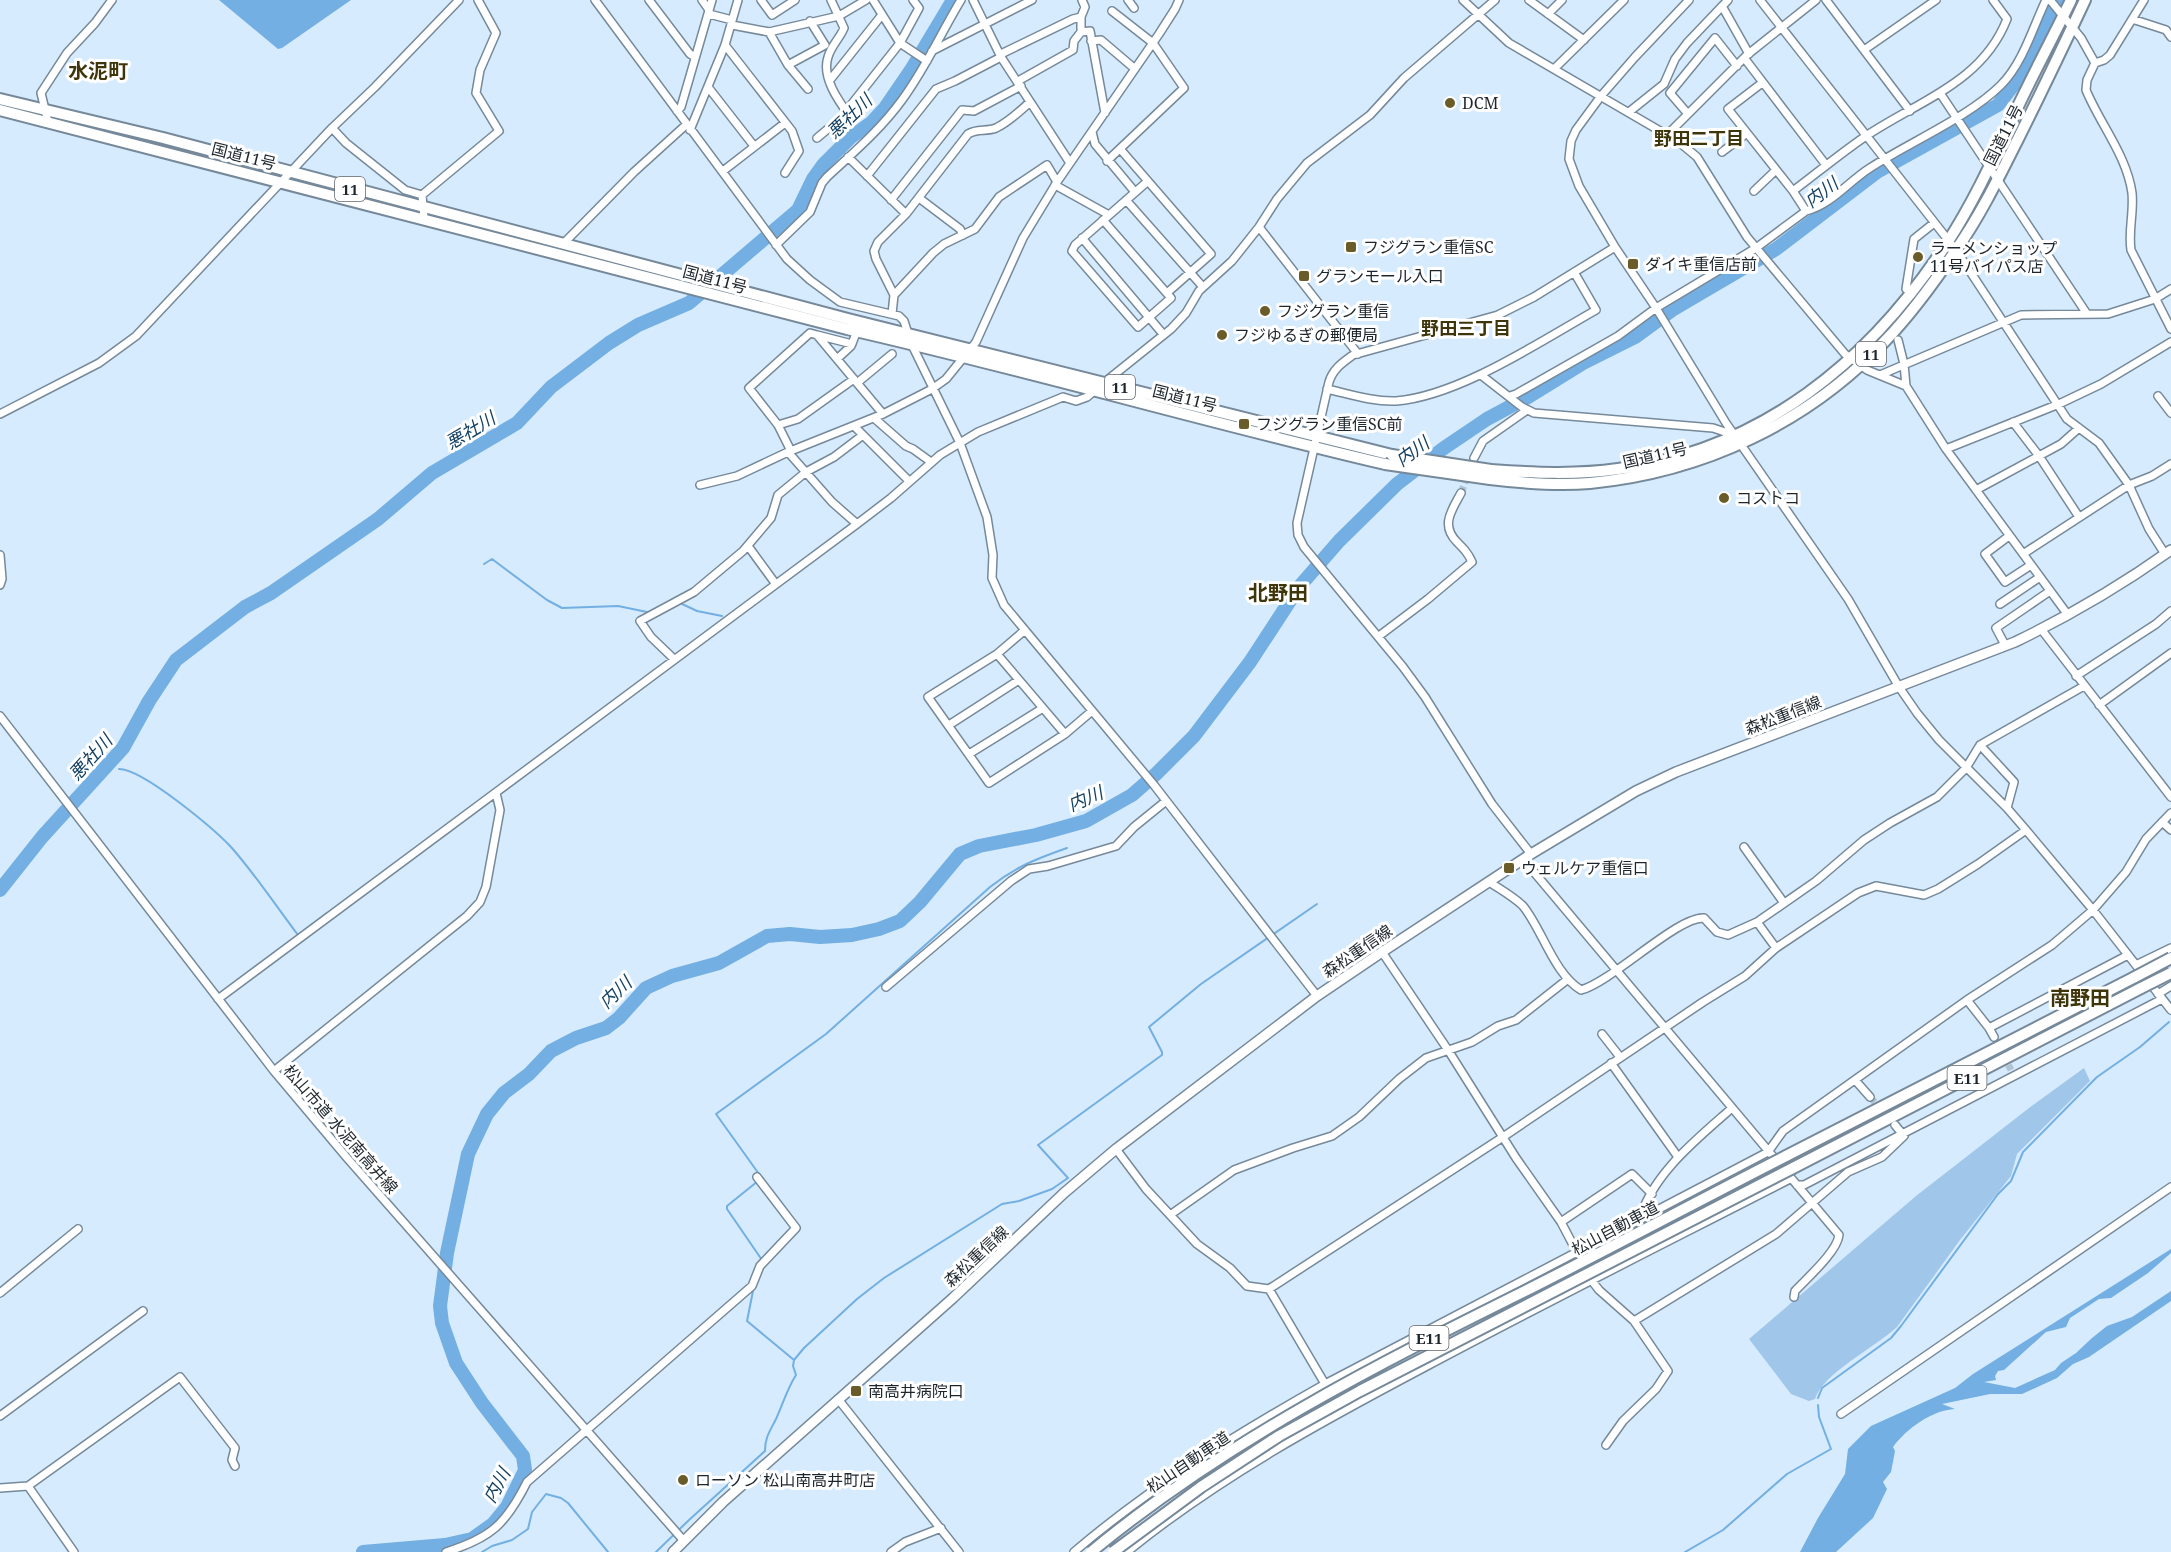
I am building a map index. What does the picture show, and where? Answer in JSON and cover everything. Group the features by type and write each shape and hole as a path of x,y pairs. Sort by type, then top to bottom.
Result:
{"highway":[{"name":"国道11号","path":"1856,362 1948,241 1990,167 2061,13 2070,0"},
{"name":"国道11号","path":"967,352 1095,390 1316,443 1388,459 1491,474 1567,474 1618,469 1738,440 1804,410 1856,362 1887,339 1956,250 1998,178 2085,0"},
{"name":"国道11号","path":"0,99 163,138 286,177"},
{"name":"国道11号","path":"0,110 286,177 696,284 720,285 910,338 1105,383 1316,443"},
{"name":"国道11号","path":"696,284 711,293 857,331 910,338"},
{"name":"松山自動車道","path":"1091,1552 1193,1475 1272,1424 1435,1335 1602,1252 2136,971 2171,958"},
{"name":"松山自動車道","path":"1113,1552 1201,1487 1279,1436 1360,1391 1791,1174 2171,973"}],"main road":[{"name":"森松重信線","path":"673,1552 723,1502 953,1298 1064,1193 1116,1149 1317,996 1382,952 1527,857 1636,791 1676,772 1899,687 2041,629 2068,615 2168,552"}],"street":[{"path":"48,122 41,93 67,53 81,40 112,0"},
{"path":"0,414 99,363 136,336 332,128 459,0"},
{"path":"422,195 498,131 476,93 480,70 496,33 478,0"},
{"path":"595,0 787,259 810,280 840,302 899,316 904,321 932,389 960,443 987,517 993,555 992,578 1004,605 1154,785 1317,996"},
{"path":"649,0 690,54 695,57"},
{"path":"702,0 709,12 732,22 769,32 839,16 866,0"},
{"path":"677,111 681,107 712,0"},
{"path":"559,248 634,172 689,127 725,45 738,0"},
{"path":"761,0 772,15 795,0"},
{"path":"831,0 844,28 828,57 826,72 836,95 848,114"},
{"path":"873,0 900,43 925,60"},
{"path":"817,138 848,114 900,43 919,8 914,0"},
{"path":"774,242 810,212 822,183 875,133 902,100 961,0"},
{"path":"973,0 1001,55 1070,163"},
{"path":"932,51 1032,0"},
{"path":"867,176 936,89 1081,17 1085,12 1082,0"},
{"path":"1128,0 1134,8"},
{"path":"700,485 737,476 884,414 932,389 946,379 976,342 1023,238 1056,184 1179,0"},
{"path":"1463,0 1509,43 1629,112 1697,156 1758,251 1856,362 1906,386"},
{"path":"218,999 775,583 787,577 857,524 931,462 978,432 1062,397 1076,401 1087,397 1105,383 1171,329 1186,313 1203,288 1232,261 1259,227 1276,199 1307,163 1370,115 1404,78 1495,0"},
{"path":"1529,0 1584,40"},
{"path":"1548,14 1562,0"},
{"path":"1555,68 1624,0"},
{"path":"1689,0 1601,96 1576,130 1571,141 1569,159 1579,186 1615,247 1657,309 1738,440 1848,599 1899,687 1917,713 2026,830 2093,910 2128,955 2136,971 2171,1010"},
{"path":"1760,0 1956,250 2067,419 2099,443 2129,485 2149,529 2168,552"},
{"path":"1667,135 1747,56 1816,0"},
{"path":"1826,0 1910,111"},
{"path":"1864,50 1936,0"},
{"path":"1793,192 1866,136 1959,81 1982,62 2004,28 2007,19 1993,0"},
{"path":"1511,397 1618,336 1657,309 1758,251 1806,211 1817,208 1885,160 1957,118 1993,92 2009,74 2048,0 2080,38 2095,63"},
{"path":"2144,0 2110,54 2104,60 2095,63 2087,80 2086,90 2126,170 2132,193 2129,237 2132,250 2158,297 2171,329"},
{"path":"1629,112 1664,84 1675,59 1687,43 1725,3 1747,56 1761,82 1826,165"},
{"path":"1107,161 1184,88 1152,43 1112,11"},
{"path":"830,80 881,16"},
{"path":"891,200 962,110 974,111 1073,50 1074,41 1081,32 1081,17"},
{"path":"2132,19 2166,30 2171,37"},
{"path":"788,65 825,45 810,21"},
{"path":"769,32 788,65 808,90"},
{"path":"1081,32 1090,32 1105,113"},
{"path":"1688,114 1670,93 1715,38 1737,66"},
{"path":"1091,41 1101,40 1135,69"},
{"path":"725,45 792,131 799,151 785,173"},
{"path":"1761,82 1728,109 1806,211"},
{"path":"708,87 754,146"},
{"path":"1940,93 2087,314"},
{"path":"892,315 894,295 876,259 874,251 878,242 906,214 968,134 978,130 996,128 1030,102"},
{"path":"723,171 785,123"},
{"path":"332,128 346,143 405,190 422,195"},
{"path":"1092,132 1095,144 1107,161 1135,192"},
{"path":"1722,152 1747,133"},
{"path":"1121,150 1211,254 1167,293"},
{"path":"848,158 906,214"},
{"path":"894,295 944,244 981,224 999,196 1047,165 1056,184 1106,217 1171,298 1138,327 1072,251 1082,238 1106,217 1148,181"},
{"path":"1754,191 1776,170"},
{"path":"422,195 423,213"},
{"path":"919,198 960,229 963,235"},
{"path":"1126,200 1203,288"},
{"path":"1910,292 1906,289 1914,239 1934,223"},
{"path":"1259,227 1358,354"},
{"path":"1082,238 1163,334"},
{"path":"1615,247 1498,315 1353,355 1336,369 1327,390 1297,523 1298,535 1314,560 1379,636 1425,697 1527,857 1664,1029 1768,1152 1791,1174 1797,1185 1839,1235 1838,1242 1795,1291 1794,1297"},
{"path":"1327,390 1395,401 1428,394 1481,375 1596,310 1574,272"},
{"path":"1880,375 2021,315 2108,314 2158,297 2171,289"},
{"path":"2158,297 2171,297"},
{"path":"837,359 852,344 857,331"},
{"path":"852,344 810,333 749,388 778,425 790,452 832,502 857,524"},
{"path":"817,335 884,414"},
{"path":"1898,340 1906,386 1946,449 2068,615"},
{"path":"1946,449 2059,404 2101,384 2169,343 2171,352"},
{"path":"778,425 798,419 892,354"},
{"path":"1481,375 1534,413 1713,428 1738,440"},
{"path":"2158,396 2171,413"},
{"path":"1474,458 1483,441 1524,408"},
{"path":"874,418 906,446 931,462"},
{"path":"2013,422 2039,456 2079,518"},
{"path":"854,426 909,482"},
{"path":"1976,490 2061,444 2079,428"},
{"path":"674,659 651,637 640,621 694,592 748,546 771,518 778,495 806,472 834,457 863,435"},
{"path":"2023,554 2129,485 2152,476 2171,464"},
{"path":"1379,636 1472,562 1467,550 1451,535 1448,526 1448,519 1461,493"},
{"path":"2009,536 1985,554 2005,582 2031,565"},
{"path":"748,546 775,583"},
{"path":"0,555 2,579 0,585"},
{"path":"2000,604 2040,577"},
{"path":"2005,645 1995,628 2050,591"},
{"path":"2076,676 2156,624 2171,611"},
{"path":"2041,629 2171,797"},
{"path":"1025,630 997,654 928,697 989,783 1065,734 1092,711"},
{"path":"2099,705 2171,653"},
{"path":"997,654 1065,734"},
{"path":"949,725 1019,680"},
{"path":"1489,882 1525,909 1548,950 1568,979 1581,990 1600,981 1669,933 1697,917 1704,918 1717,932 1728,935 1757,922 1816,881 1864,840 1937,797 1966,768 1980,745 2084,686"},
{"path":"969,754 1043,708"},
{"name":"松山市道 水泥南高井線","path":"0,716 274,1071 348,1159 684,1541"},
{"path":"1980,745 2014,782 2007,808"},
{"path":"274,1071 467,916 480,902 486,887 500,810 496,793"},
{"path":"886,987 977,908 1029,869 1048,866 1116,846 1134,827 1166,801"},
{"path":"1074,1552 1109,1523 1218,1448 1325,1384 1768,1152 1783,1131 1967,1000 2052,945 2093,910 2126,872 2146,839 2171,813"},
{"path":"2162,822 2171,830"},
{"path":"1116,1149 1146,1190 1197,1244 1230,1268 1247,1286 1269,1289 1745,976 1776,948 1866,888 1876,886 1924,895 1978,864 2026,830"},
{"path":"1744,847 1784,903"},
{"path":"1757,922 1776,948"},
{"path":"2136,971 2171,948"},
{"path":"1382,952 1538,1191 1562,1222 1592,1281 1634,1321 1668,1371 1656,1389 1623,1421 1606,1445"},
{"path":"1989,1028 2128,955"},
{"path":"1170,1215 1234,1170 1332,1136 1359,1117 1399,1079 1426,1059 1472,1042 1498,1026 1523,1016 1553,989 1568,979"},
{"path":"1797,1185 1804,1185 1903,1134 2160,996 2171,986"},
{"path":"1967,1000 1994,1036"},
{"path":"1602,1034 1620,1057"},
{"path":"1611,1063 1678,1157"},
{"path":"1855,1080 1870,1097"},
{"path":"1639,1221 1643,1208 1678,1157 1732,1108"},
{"path":"1895,1125 1903,1134"},
{"path":"1634,1321 1767,1240 1848,1172 1882,1157 1904,1136 1903,1134"},
{"path":"1562,1222 1632,1174 1652,1194"},
{"path":"1127,1552 1243,1468 1291,1440 1791,1174"},
{"path":"446,1552 480,1540 494,1530 515,1505 527,1482 752,1286 760,1266 796,1228 757,1177"},
{"path":"1841,1414 2171,1186"},
{"path":"0,1293 78,1229"},
{"path":"1269,1289 1325,1384"},
{"path":"0,1416 143,1311"},
{"path":"0,1487 28,1486 180,1377 235,1448 232,1460 235,1466"},
{"path":"838,1400 959,1552"},
{"path":"28,1486 74,1552"},
{"path":"891,1552 906,1542 941,1528"}],"shaded area":[{"path":"219,0 351,0 278,49"},
{"path":"2084,1068 2090,1081 2017,1154 2011,1176 1960,1240 1897,1327 1839,1370 1820,1389 1815,1399 1809,1401 1791,1394 1749,1339 1916,1196"},
{"path":"2171,1249 2171,1253 2148,1273 2111,1298 2099,1299 2070,1318 2066,1327 2046,1332 2004,1370 1998,1371 1995,1376 1996,1380 1984,1382 2015,1388 2055,1370 2107,1326 2132,1317 2171,1291 2171,1301 2089,1357 2073,1364 2057,1378 2022,1394 1990,1394 1942,1404 1955,1409 1937,1413 1920,1422 1893,1447 1895,1451 1891,1472 1883,1482 1887,1489 1873,1518 1836,1552 1800,1552 1845,1474 1848,1449 1871,1426 1955,1388 1973,1374"}],"waterway":[{"name":"悪社川","path":"0,890 42,837 123,748 149,701 176,660 245,607 271,593 378,519 432,473 517,423 551,387 609,343 638,325 689,303 798,210 813,179 823,165 885,108 953,0"},
{"name":"内川","path":"363,1552 445,1545 472,1539 493,1524 507,1507 525,1470 523,1456 482,1403 456,1363 442,1323 440,1306 447,1253 468,1154 487,1114 504,1093 529,1074 551,1051 576,1038 606,1028 619,1018 646,988 672,976 719,963 767,936 852,935 900,921 920,902 960,854 979,846 1036,835 1086,821 1132,795 1194,736 1250,662 1299,587 1339,541 1397,484 1487,419 1583,363 1635,337 1672,310 1776,249 1877,172 1998,105 2018,79 2058,0"},
{"path":"484,564 492,559 547,600 562,608 618,606 647,612"},
{"path":"680,603 697,611 722,616"},
{"path":"119,769 130,772 161,789 222,838 248,868 298,935 327,913"},
{"path":"759,1174 716,1114 826,1034 990,887 1027,864 1067,848"},
{"path":"656,1552 765,1451 768,1434 796,1375 794,1360 804,1348 857,1299 884,1278 1002,1204 1019,1201 1052,1189 1068,1178 1038,1145 1162,1055 1149,1027 1201,984 1317,904"},
{"path":"1818,1398 1822,1388 1891,1338 1998,1194 2011,1181 2023,1152 2097,1077 2140,1047 2169,1022"},
{"path":"758,1181 727,1206 727,1209 762,1260"},
{"path":"754,1286 747,1321 794,1360"},
{"path":"1685,1552 1723,1530 1787,1474 1831,1449 1819,1417 1818,1405"},
{"path":"482,1552 492,1546 512,1540 528,1529 532,1512 546,1494 561,1498 568,1503 608,1552"}],"tunnel":[{"path":"1461,493 1474,458"},
{"path":"1994,1037 2011,1070"},
{"path":"1870,1097 1891,1120"}],"place":[{"name":"DCM","path":"1450,103"},
{"name":"フジグラン重信SC","path":"1351,247"},
{"name":"ラーメンショップ 11号バイパス店","path":"1918,257"},
{"name":"ダイキ重信店前","path":"1633,264"},
{"name":"グランモール入口","path":"1304,276"},
{"name":"フジグラン重信","path":"1265,311"},
{"name":"フジゆるぎの郵便局","path":"1222,335"},
{"name":"フジグラン重信SC前","path":"1244,424"},
{"name":"コストコ","path":"1724,498"},
{"name":"ウェルケア重信口","path":"1509,868"},
{"name":"南高井病院口","path":"856,1391"},
{"name":"ローソン 松山南高井町店","path":"683,1480"}],"district":[{"name":"水泥町","path":"98,70"},
{"name":"野田二丁目","path":"1699,138"},
{"name":"野田三丁目","path":"1466,328"},
{"name":"北野田","path":"1278,592"},
{"name":"南野田","path":"2080,997"}]}
